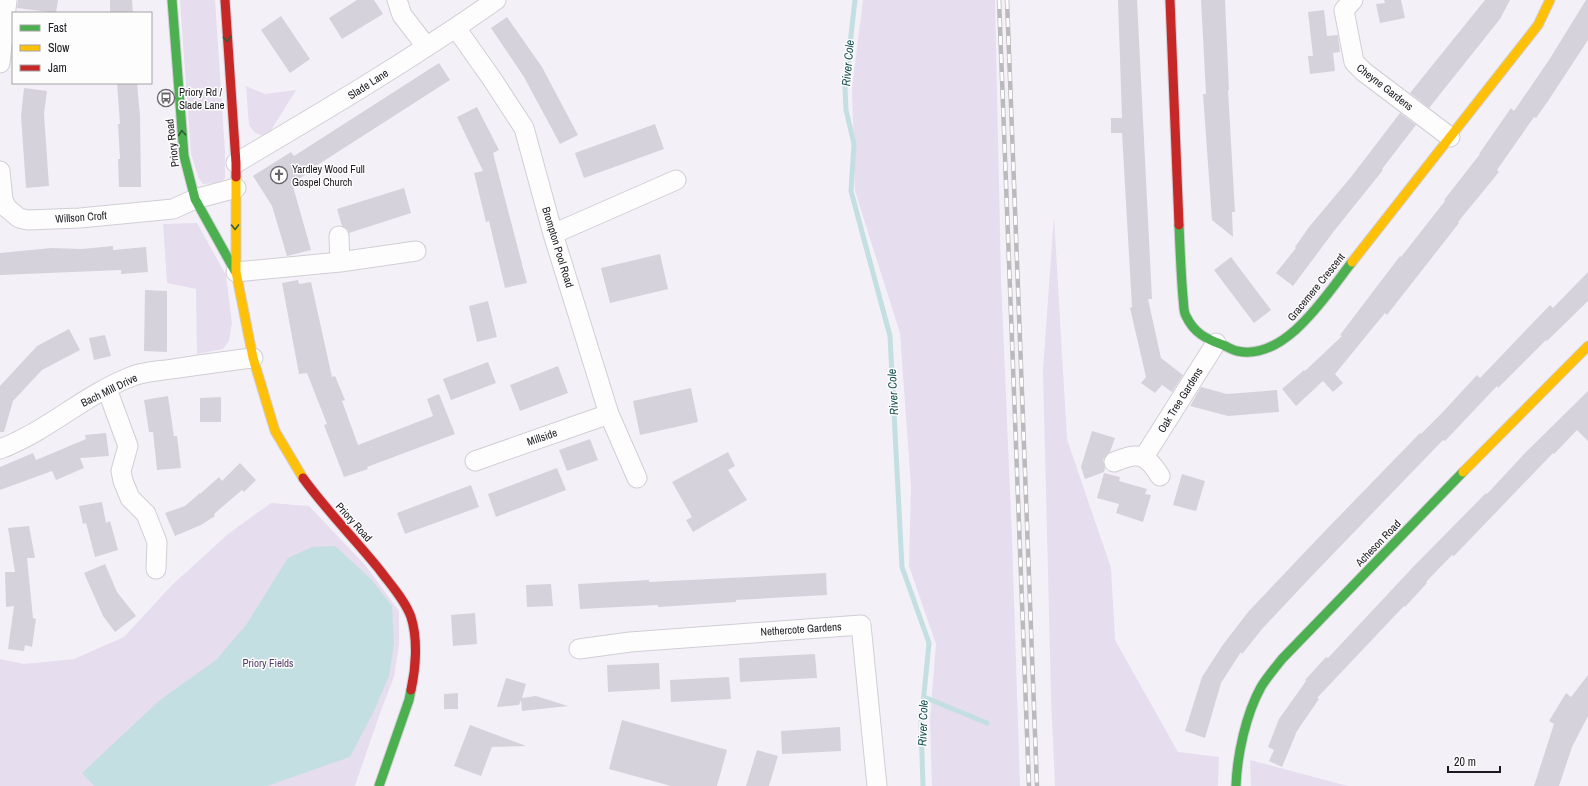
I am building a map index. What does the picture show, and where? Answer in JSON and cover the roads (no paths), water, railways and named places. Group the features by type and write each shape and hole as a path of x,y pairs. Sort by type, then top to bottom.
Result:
{"street":[{"path":"0,63 7,0"},
{"name":"Priory Road","path":"172,0 184,156 194,199 236,272"},
{"name":"Priory Road","path":"225,0 236,163 236,272 254,358 275,431 295,467 326,509 364,551 390,583 406,607 411,618 415,640 414,677 409,700 379,786"},
{"path":"397,0 402,15 426,46"},
{"name":"Slade Lane","path":"236,163 328,109 456,28 496,0"},
{"name":"Gracemere Crescent","path":"1170,0 1182,287 1186,315 1193,328 1204,338 1238,351 1254,351 1267,348 1291,335 1309,316 1538,25 1550,0"},
{"name":"Cheyne Gardens","path":"1353,0 1344,10 1354,62 1364,72 1450,137"},
{"name":"Brompton Pool Road","path":"456,28 524,128 553,234 609,414 637,478"},
{"name":"Willson Croft","path":"0,171 3,200 7,208 19,218 28,220 80,218 173,209 194,199 236,188"},
{"path":"553,234 676,180"},
{"path":"339,236 340,262"},
{"path":"236,272 340,262 416,251"},
{"name":"Oak Tree Gardens","path":"1144,457 1216,343"},
{"name":"Acheson Road","path":"1236,786 1236,772 1242,744 1260,688 1282,659 1525,408 1588,346"},
{"name":"Bach Mill Drive","path":"0,449 17,443 81,402 134,375 196,365 254,358"},
{"path":"107,389 128,446 121,471 123,481 130,498 146,514 157,542 156,569"},
{"name":"Millside","path":"475,461 609,414"},
{"path":"1114,462 1130,456 1144,457 1153,464 1160,476"},
{"name":"Nethercote Gardens","path":"579,649 630,642 861,625 877,786"}],"waterway":[{"name":"River Cole","path":"855,0 845,88 846,110 854,144 851,191 890,336 902,567 929,643 921,724 923,786"},
{"path":"924,697 987,723"}],"railway":[{"path":"999,0 1029,786"},
{"path":"1007,0 1037,786"}],"place":[{"name":"Priory Rd / Slade Lane","path":"166,98"},
{"name":"Yardley Wood Full Gospel Church","path":"279,175"}],"park label":[{"name":"Priory Fields","path":"268,663"}]}
